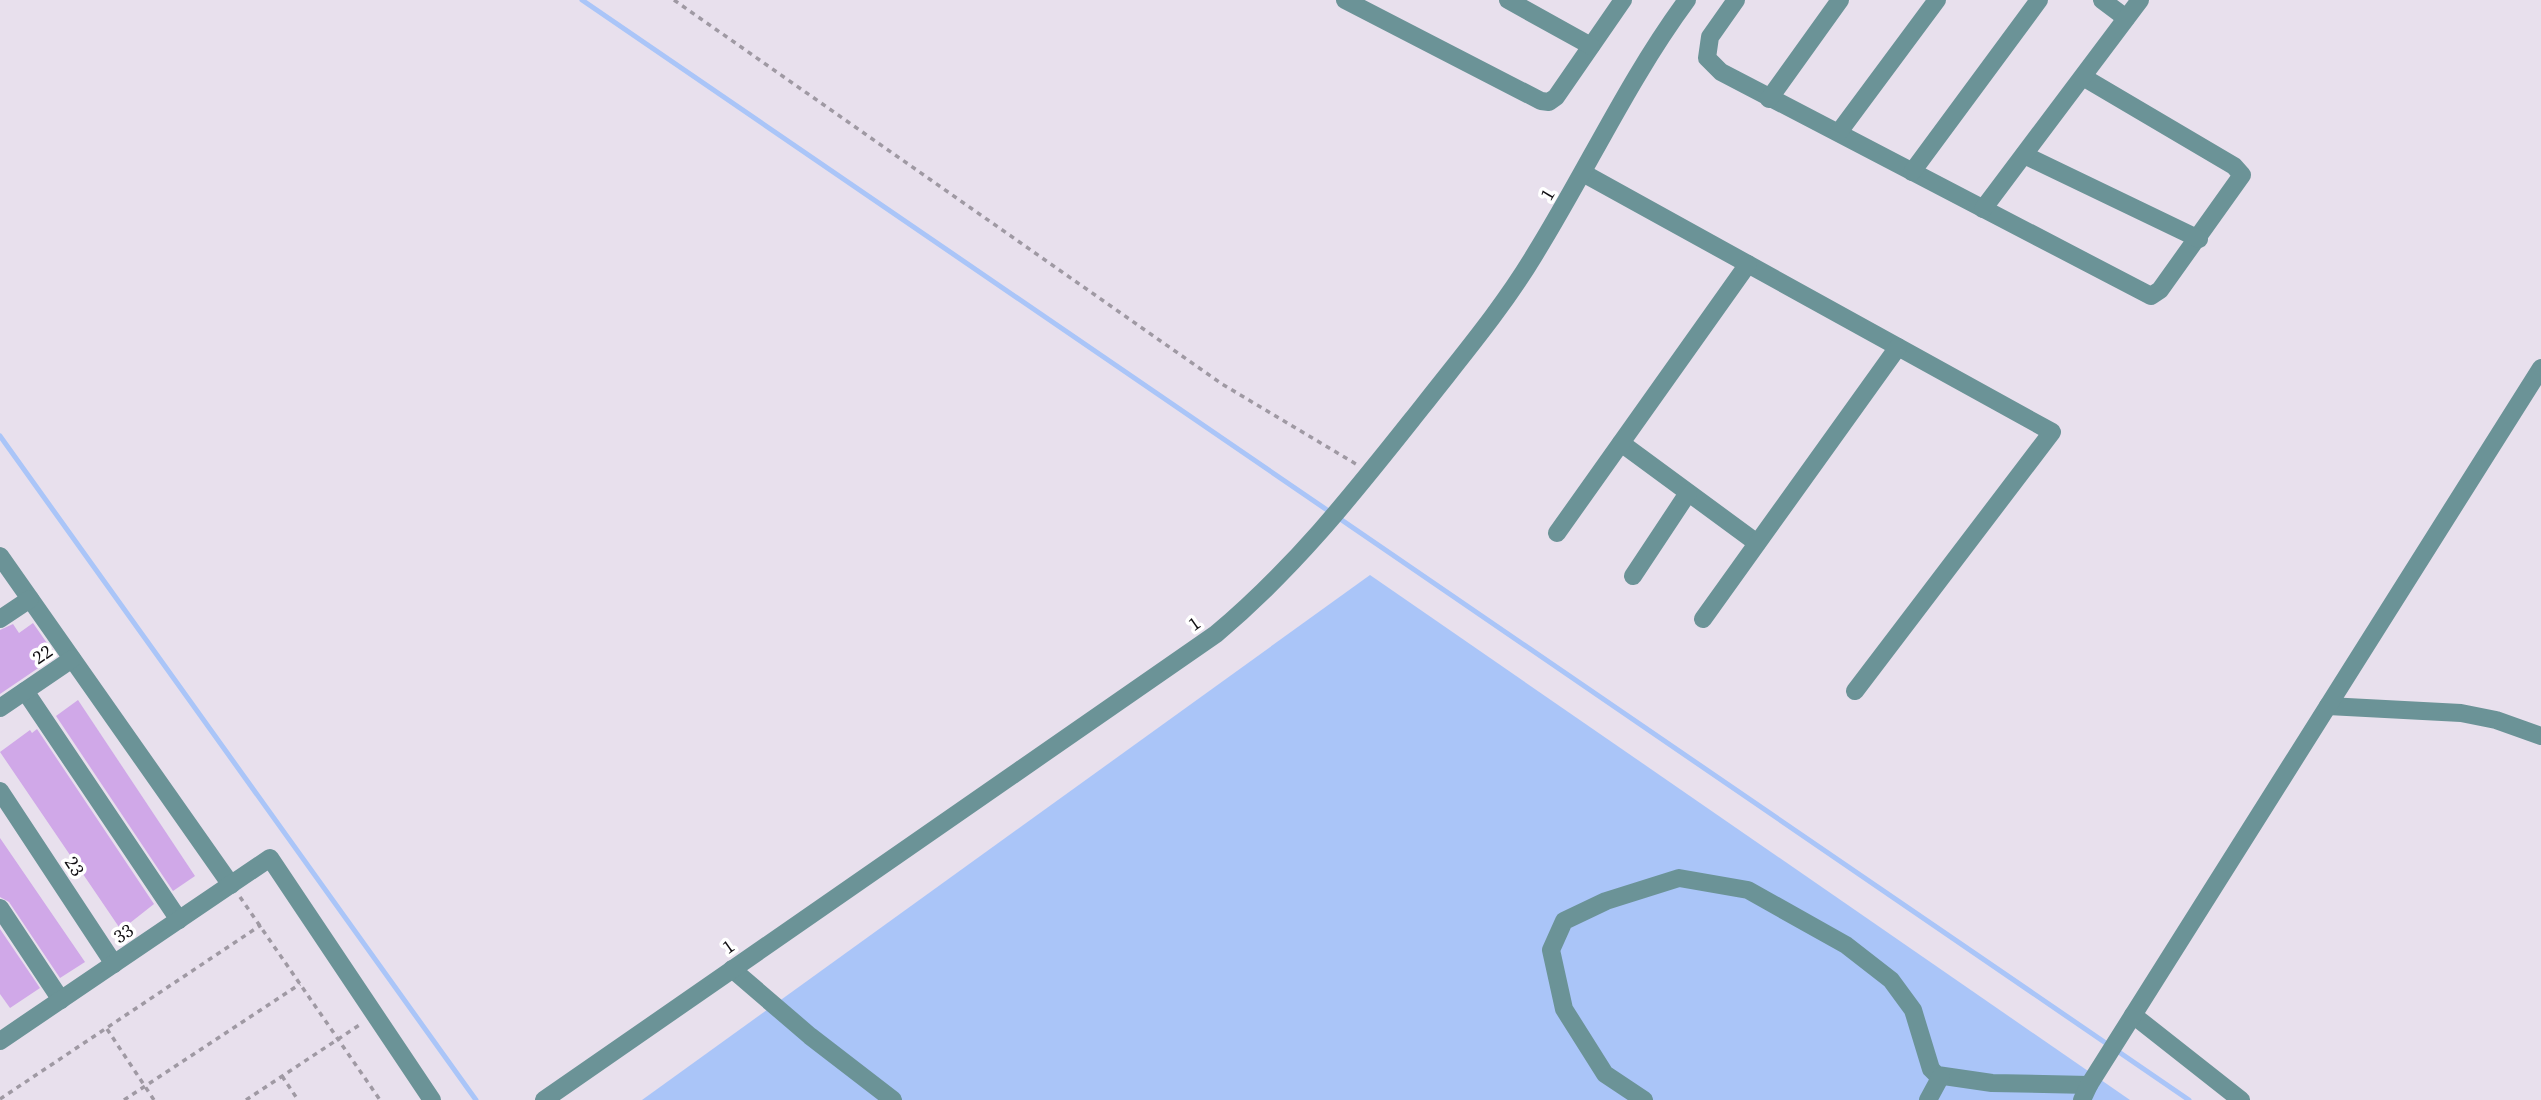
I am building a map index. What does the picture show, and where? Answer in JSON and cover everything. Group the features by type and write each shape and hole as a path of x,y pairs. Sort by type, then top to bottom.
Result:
{"street":[{"path":"1345,0 1541,101 1549,102 1556,97 1623,0"},
{"path":"1508,0 1591,46"},
{"name":"1","path":"544,1100 1216,634 1296,561 1507,298 1583,173 1638,70 1687,0"},
{"path":"1736,0 1710,37 1707,58 1721,72 2151,296 2160,290 2199,239 2242,175 2234,166 2083,77"},
{"path":"1769,99 1840,0"},
{"path":"1839,132 1937,0"},
{"path":"1912,172 2039,0"},
{"path":"2102,0 2126,18"},
{"path":"1983,209 2140,0"},
{"path":"2024,155 2199,239"},
{"path":"1583,173 2052,432 1855,691"},
{"path":"1557,533 1748,264"},
{"path":"1703,619 1898,347"},
{"path":"1644,1100 1605,1074 1589,1052 1564,1009 1551,950 1564,920 1606,901 1679,878 1748,890 1846,945 1901,990 1913,1010 1935,1088 1992,1083 2086,1092 2541,368"},
{"path":"1621,443 1757,543"},
{"path":"1633,576 1688,493"},
{"path":"0,556 231,885"},
{"path":"0,619 30,598"},
{"name":"22","path":"0,708 72,659"},
{"path":"25,691 179,920"},
{"path":"2328,706 2461,713 2497,720 2541,736"},
{"name":"23","path":"0,791 114,964"},
{"name":"33","path":"1,1039 270,858 374,1015"},
{"path":"0,908 61,1000"},
{"path":"732,969 810,1036 892,1099"},
{"path":"374,1015 432,1100"},
{"path":"2130,1020 2241,1100"}],"path":[{"path":"674,0 1222,384 1370,472"},
{"path":"231,885 380,1100"},
{"path":"0,1099 261,925"},
{"path":"124,1100 300,984"},
{"path":"246,1100 374,1015"},
{"path":"106,1029 154,1100"},
{"path":"282,1076 298,1100"}],"water":[{"path":"1370,575 2130,1100 642,1100"}],"building":[{"path":"33,623 56,656 0,694 0,630 13,624 19,633"},
{"path":"78,700 195,876 173,891 56,716"},
{"path":"37,729 154,904 121,930 0,752 30,730 32,733"},
{"path":"0,838 85,962 60,978 9,902 0,897"},
{"path":"0,929 40,988 10,1008 0,994"}],"waterway":[{"path":"582,0 2189,1100"},
{"path":"0,436 476,1100"}]}
